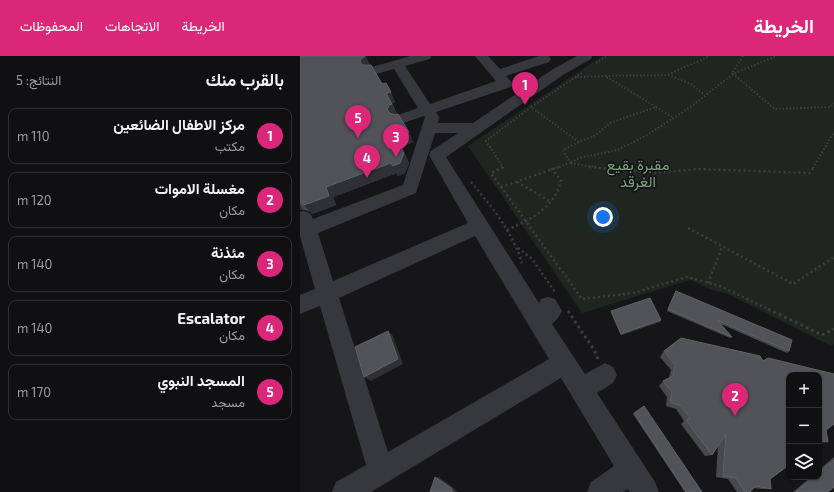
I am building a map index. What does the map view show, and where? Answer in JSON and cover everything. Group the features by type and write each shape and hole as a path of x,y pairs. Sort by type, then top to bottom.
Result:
{"street":[{"path":"373,71 425,56"},
{"path":"481,56 504,82"},
{"path":"400,119 504,82 542,57 567,75"},
{"path":"430,151 476,128 590,60"},
{"path":"381,471 305,223 410,189 430,151 428,128 432,117 397,64"},
{"path":"428,128 476,128"},
{"path":"430,151 463,185 479,226 543,314 564,363 645,492"},
{"path":"300,305 479,226"},
{"path":"346,492 564,363"},
{"path":"581,390 605,374"},
{"path":"601,492 631,470"}],"path":[{"path":"590,60 607,56"},
{"path":"668,75 709,56"},
{"path":"733,74 732,73 743,56"},
{"path":"501,187 551,168 570,163 579,158 617,150 647,136 672,117 706,96 733,74 777,56"},
{"path":"583,72 567,75 530,107 486,141 503,167 491,173 582,299 633,293 687,277 720,286 822,336 834,329"},
{"path":"733,74 775,110 833,108 834,103"},
{"path":"567,75 668,75 691,84 706,96"},
{"path":"605,76 672,117"},
{"path":"530,107 579,142"},
{"path":"656,107 610,123 596,135 563,150 570,163 582,166 654,173 698,168 810,173 834,132"},
{"path":"507,230 527,221 542,211 551,202 560,188 561,180 551,168"},
{"path":"517,181 551,202"},
{"path":"463,185 490,205 518,248 522,265"},
{"path":"688,228 793,284 834,257"},
{"path":"708,283 722,247"}],"green space":[{"name":"مقبرة بقيع الغرقد","path":"602,56 834,56 834,344 831,346 728,294 710,289 690,280 582,313 468,146"}],"building":[{"path":"300,56 365,56 360,60 362,65 371,65 382,84 386,83 391,92 386,93 392,104 389,105 387,110 395,115 398,114 409,132 395,137 404,153 400,163 393,166 391,163 326,187 329,196 304,205 300,202"},
{"path":"676,291 792,340 789,351 717,320 732,337 668,309"},
{"path":"650,298 661,320 621,334 611,311"},
{"path":"388,331 398,359 364,377 355,347"},
{"path":"681,338 760,356 763,361 768,358 834,374 834,424 826,430 828,442 822,440 822,372 786,372 786,467 770,479 771,489 756,486 750,492 745,492 736,478 723,476 726,434 712,455 686,420 690,418 681,406 670,402 672,392 663,381 673,376 675,365 664,351"},
{"path":"644,406 702,492 686,492 634,413"},
{"path":"834,460 834,487 828,492 796,492 810,480 822,480 822,470"},
{"path":"435,477 451,488 453,492 430,492"}],"place":[{"name":"مركز الاطفال الضائعين","path":"525,105"},
{"name":"المسجد النبوي","path":"358,138"},
{"name":"مئذنة","path":"396,157"},
{"name":"Escalator","path":"367,178"},
{"name":"مغسلة الاموات","path":"735,416"}]}
